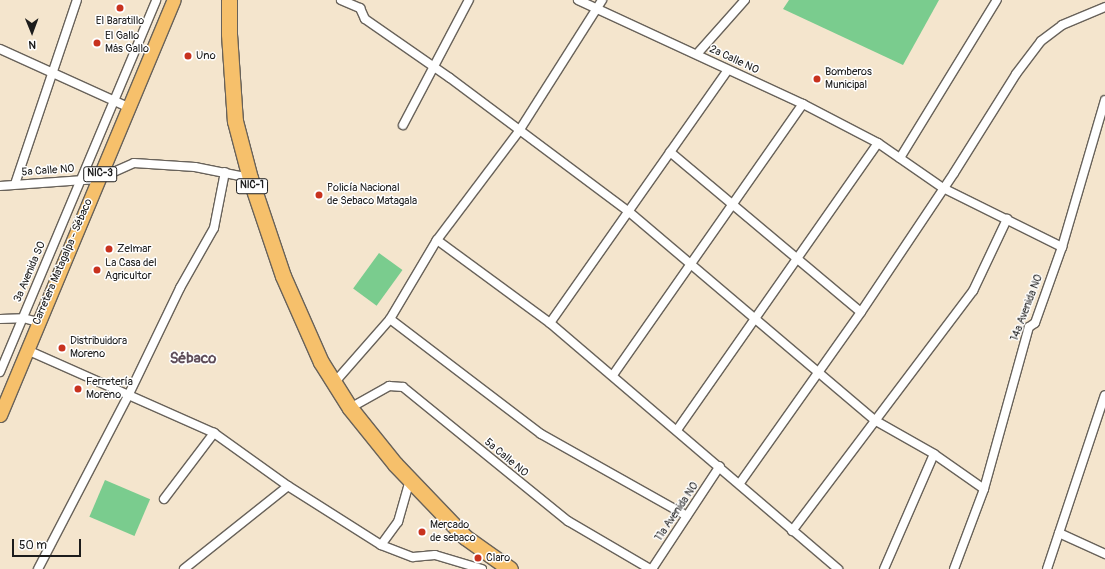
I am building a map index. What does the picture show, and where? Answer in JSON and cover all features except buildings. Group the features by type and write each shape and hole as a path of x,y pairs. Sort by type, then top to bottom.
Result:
{"highway":[{"name":"NIC-1","path":"229,0 229,34 235,121 250,178 283,276 321,362 350,408 410,480 465,537 497,567"}],"main road":[{"name":"Carretera Matagalpa - Sébaco","path":"0,415 174,0"}],"street":[{"path":"15,184 54,74 77,0"},
{"name":"3a Avenida SO","path":"0,372 156,0"},
{"path":"341,0 360,8 365,19 435,68 628,211 690,264 756,317 817,373 876,421 934,454 984,489"},
{"path":"403,126 435,68 469,0"},
{"name":"2a Calle NO","path":"578,0 596,10 697,54 728,70 803,104 878,143 943,188 1062,247"},
{"path":"334,383 390,319 437,240 519,130 602,0"},
{"path":"697,54 745,0"},
{"path":"900,158 997,0"},
{"path":"740,483 861,312 1016,74 1041,41 1062,25 1105,7"},
{"path":"0,49 128,108"},
{"path":"550,323 728,70"},
{"name":"14a Avenida NO","path":"954,569 984,489 1029,327 1035,323 1062,247 1105,100"},
{"path":"613,376 803,104"},
{"path":"677,430 878,143"},
{"path":"670,152 734,203 861,312"},
{"path":"98,179 134,162 166,164 225,172 250,178"},
{"path":"38,569 129,394 180,288 214,228 225,172"},
{"name":"5a Calle NO","path":"0,186 98,179"},
{"path":"792,531 974,291 1007,220"},
{"path":"437,240 550,323 740,483 792,531 838,569"},
{"path":"0,319 23,318 38,322"},
{"path":"390,319 541,434 687,516"},
{"path":"27,350 214,433 288,486 381,545 414,558 435,555 497,567"},
{"name":"5a Calle NO","path":"350,408 389,386 403,387 568,522 651,569"},
{"path":"1047,569 1105,395"},
{"path":"164,499 214,433"},
{"path":"884,569 934,454"},
{"name":"11a Avenida NO","path":"651,569 720,466"},
{"path":"381,545 398,522 410,480"},
{"path":"184,569 288,486"},
{"path":"1059,532 1105,554"}],"green space":[{"path":"789,0 939,0 903,65 783,9"},
{"path":"379,253 402,270 377,306 353,289"},
{"path":"105,480 150,499 134,536 89,517"}],"place":[{"name":"El Baratillo","path":"120,8"},
{"name":"El Gallo Más Gallo","path":"97,43"},
{"name":"Uno","path":"188,56"},
{"name":"Bomberos Municipal","path":"817,79"},
{"name":"Policía Nacional de Sebaco Matagala","path":"319,195"},
{"name":"Zelmar","path":"109,249"},
{"name":"La Casa del Agricultor","path":"97,270"},
{"name":"Distribuidora Moreno","path":"62,348"},
{"name":"Ferretería Moreno","path":"78,389"},
{"name":"Mercado de sebaco","path":"422,532"},
{"name":"Claro","path":"478,558"}],"district":[{"name":"Sébaco","path":"193,359"}]}
